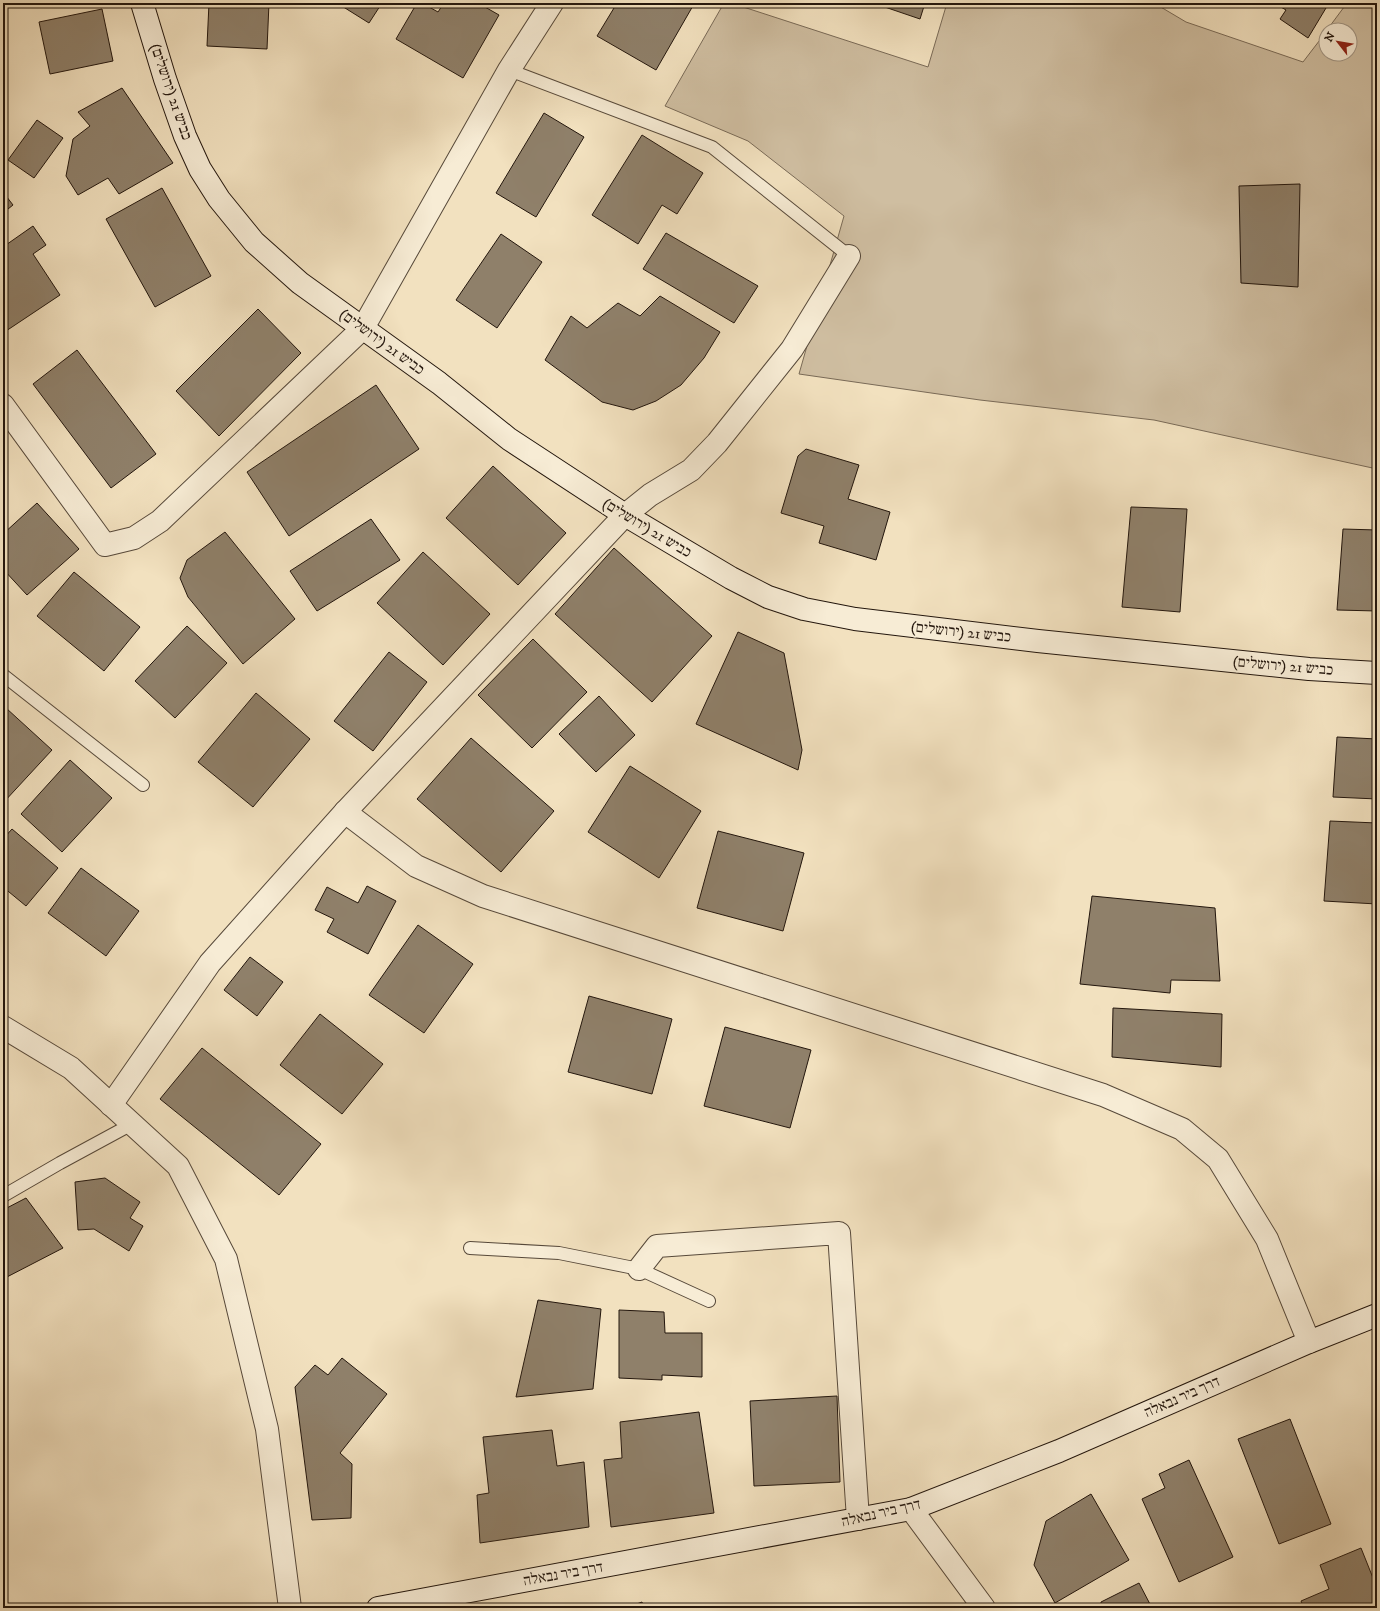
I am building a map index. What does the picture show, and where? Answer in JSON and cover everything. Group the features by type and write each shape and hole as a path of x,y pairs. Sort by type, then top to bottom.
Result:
{"street":[{"name":"כביש 21 (ירושלים)","path":"142,3 165,79 185,136 200,169 218,198 254,242 300,283 439,383 509,438 625,515 731,578 768,597 804,609 855,620 1309,669 1377,673"},
{"path":"3,405 105,545 134,538 160,521 363,328 509,70 552,3"},
{"path":"111,1105 210,963 345,812 625,515 650,495 691,470 717,443 792,349 849,256"},
{"path":"345,812 416,866 483,896 1103,1095 1182,1129 1218,1159 1268,1238 1309,1342"},
{"path":"3,1027 71,1068 178,1166 226,1259 267,1429 290,1608"},
{"path":"639,1269 657,1246 839,1233 858,1519"},
{"name":"דרך ביר נבאלה","path":"378,1608 911,1509 1059,1451 1309,1342 1377,1315"},
{"path":"911,1509 984,1608"}],"lane":[{"path":"509,70 712,147 849,256"},
{"path":"3,675 143,785"},
{"path":"3,1196 132,1124"},
{"path":"470,1248 559,1253 639,1269 709,1301"}],"shaded area":[{"path":"724,3 731,3 928,67 947,3 1154,3 1186,22 1303,62 1318,42 1318,62 1358,62 1358,22 1333,22 1347,3 1377,3 1377,469 1154,420 980,400 799,374 844,216 748,141 665,106"}],"building":[{"path":"209,3 269,3 267,49 207,46"},
{"path":"337,3 382,3 369,23"},
{"path":"417,3 422,3 438,12 444,3 478,3 499,15 463,78 396,39"},
{"path":"617,3 694,4 656,70 597,36"},
{"path":"873,3 925,3 920,19"},
{"path":"1274,3 1329,3 1308,38 1280,19 1286,10"},
{"path":"102,9 113,61 50,74 39,22"},
{"path":"122,88 173,163 119,194 108,178 78,195 66,176 73,139 90,126 78,112"},
{"path":"544,113 584,137 536,217 496,193"},
{"path":"37,120 63,138 34,178 8,160"},
{"path":"642,135 703,173 677,214 662,205 638,244 592,215"},
{"path":"1300,184 1298,287 1241,283 1239,186"},
{"path":"162,188 211,276 155,307 106,219"},
{"path":"3,192 13,205 3,213"},
{"path":"33,226 46,245 33,254 60,295 3,333 3,247"},
{"path":"666,233 758,286 734,323 643,269"},
{"path":"501,234 542,262 497,328 456,300"},
{"path":"660,296 720,332 704,358 681,385 656,401 633,410 602,402 545,360 571,316 587,328 618,303 640,316"},
{"path":"258,309 301,353 219,436 176,391"},
{"path":"77,350 156,454 111,488 33,384"},
{"path":"376,385 419,449 289,536 247,472"},
{"path":"806,449 859,465 848,499 890,512 876,560 819,543 824,526 781,513 798,456"},
{"path":"493,466 566,533 518,585 446,518"},
{"path":"37,503 79,549 27,595 3,569 3,534"},
{"path":"1131,507 1187,509 1180,612 1122,607"},
{"path":"371,519 400,560 317,611 290,571"},
{"path":"1343,529 1377,530 1377,611 1337,610"},
{"path":"225,532 295,619 243,664 188,597 180,578 187,560"},
{"path":"614,548 712,636 652,702 555,614"},
{"path":"423,552 490,614 443,665 377,603"},
{"path":"74,572 140,627 104,671 37,616"},
{"path":"187,626 227,663 175,718 135,681"},
{"path":"738,632 784,653 802,750 798,770 696,724"},
{"path":"533,639 587,692 532,748 478,695"},
{"path":"389,652 427,682 373,751 334,721"},
{"path":"256,693 310,739 253,807 198,762"},
{"path":"599,696 635,735 596,772 559,734"},
{"path":"6,708 52,750 3,803 3,711"},
{"path":"1337,737 1377,739 1377,799 1333,797"},
{"path":"471,738 554,811 501,872 417,799"},
{"path":"70,760 112,798 62,852 21,814"},
{"path":"630,766 701,811 659,878 588,832"},
{"path":"1330,821 1377,823 1377,904 1324,901"},
{"path":"12,829 58,868 26,906 3,887 3,839"},
{"path":"718,831 804,853 783,931 697,908"},
{"path":"81,868 139,911 106,956 48,913"},
{"path":"367,886 396,901 368,954 327,932 334,919 315,910 327,887 358,903"},
{"path":"1092,896 1215,908 1220,981 1171,980 1170,993 1080,984"},
{"path":"418,925 473,964 424,1033 369,995"},
{"path":"250,957 283,982 257,1016 224,990"},
{"path":"589,996 672,1019 652,1094 568,1072"},
{"path":"1113,1008 1222,1014 1221,1067 1112,1057"},
{"path":"320,1014 383,1064 342,1114 280,1065"},
{"path":"725,1027 811,1050 790,1128 704,1106"},
{"path":"202,1048 321,1144 279,1195 160,1099"},
{"path":"105,1178 140,1202 130,1218 143,1226 129,1251 94,1229 78,1230 75,1182"},
{"path":"26,1198 63,1248 3,1279 3,1210"},
{"path":"538,1300 601,1309 593,1389 516,1397"},
{"path":"619,1310 664,1312 665,1333 702,1333 702,1377 662,1375 662,1380 619,1378"},
{"path":"342,1358 387,1394 340,1453 352,1464 351,1518 312,1520 295,1387 315,1365 328,1375"},
{"path":"837,1396 840,1482 754,1486 750,1401"},
{"path":"699,1412 714,1513 611,1527 604,1460 622,1458 620,1422"},
{"path":"1290,1419 1331,1524 1279,1544 1238,1439"},
{"path":"552,1430 557,1466 584,1462 589,1527 480,1543 477,1495 489,1493 483,1437"},
{"path":"1189,1460 1233,1557 1179,1582 1142,1499 1165,1488 1159,1474"},
{"path":"1091,1494 1129,1560 1055,1603 1034,1565 1046,1521"},
{"path":"1361,1548 1377,1588 1377,1608 1304,1608 1301,1601 1329,1589 1320,1565"},
{"path":"1139,1583 1152,1608 1101,1608 1101,1602"},
{"path":"642,1602 644,1608 626,1608"}]}
